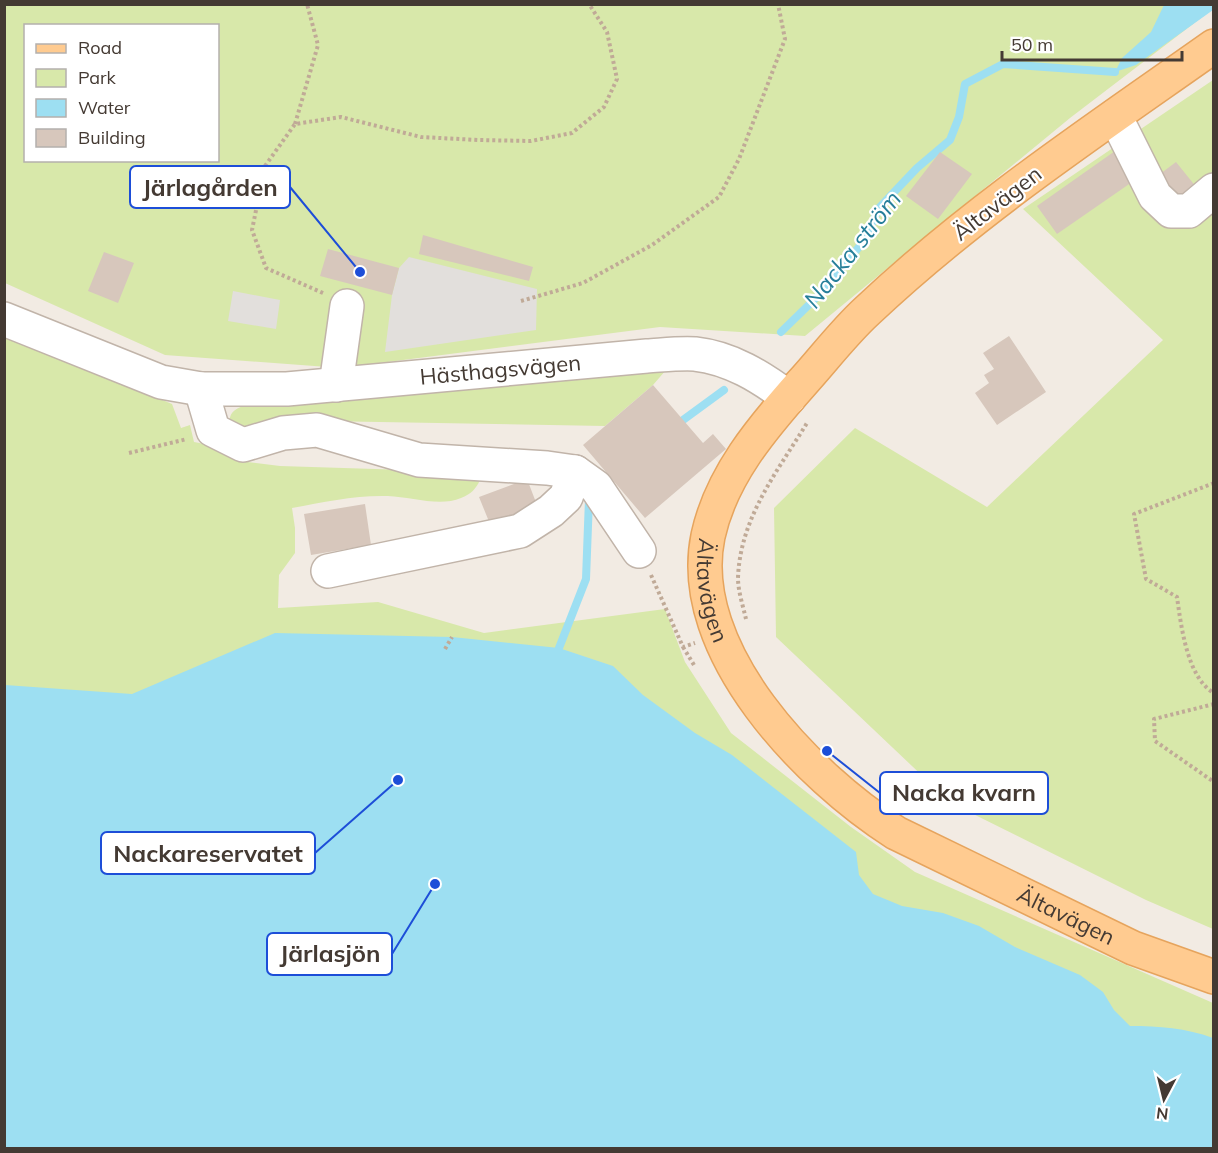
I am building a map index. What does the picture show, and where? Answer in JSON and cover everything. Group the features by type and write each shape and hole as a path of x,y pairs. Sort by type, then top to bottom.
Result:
{"main road":[{"name":"Ältavägen","path":"1214,46 1002,196 866,312 801,406 756,437 726,485 714,511 707,539 704,577 710,611 740,680 787,738 837,790 865,813 896,833 1133,948 1214,977"}],"street":[{"path":"1115,116 1155,196 1171,211 1189,211 1214,190"},
{"path":"336,384 347,306"},
{"name":"Hästhagsvägen","path":"4,320 161,382 201,389 287,389 647,356 695,354 730,363 759,376 801,406"},
{"path":"201,389 213,430 243,445 283,432 317,430 419,460 547,468 575,472 596,487 639,551"},
{"path":"328,571 520,531 551,511 566,497 575,472"}],"path":[{"path":"307,4 318,45 295,124 265,166 252,230 266,268 314,288 347,306"},
{"path":"295,124 341,117 421,137 478,140 531,141 572,133 604,107 617,79 607,32 589,4"},
{"path":"520,301 583,283 652,245 719,197 739,159 785,39 778,4"},
{"path":"747,626 738,580 743,537 801,406"},
{"path":"129,453 172,444 213,430"},
{"path":"1214,483 1134,514 1146,579 1177,597 1184,642 1203,687 1214,693"},
{"path":"445,649 452,637"},
{"path":"683,647 694,665"},
{"path":"1214,704 1154,719 1155,741 1214,782"}],"green space":[{"path":"1213,4 1214,8 1070,118 805,336 660,327 341,368 165,355 5,283 4,5"},
{"path":"1213,80 1213,929 1146,900 951,803 776,637 774,508 855,428 987,507 1163,340 1023,209"},
{"path":"4,334 172,404 181,428 190,425 194,442 215,446 239,461 280,466 407,470 480,480 470,493 453,501 435,502 376,496 340,499 292,508 295,553 279,575 278,608 378,602 484,633 665,609 685,662 731,733 851,827 915,872 1213,1003 1213,1148 5,1148"},
{"path":"666,370 653,385 605,426 321,421 249,434 230,425 232,414 248,404"}],"shaded area":[{"path":"409,257 537,289 536,330 385,352 392,295 399,268"},
{"path":"233,291 280,300 276,329 228,321"}],"water":[{"path":"1164,5 1213,5 1213,10 1136,65 1115,72 1122,58 1151,32"},
{"path":"275,633 452,637 559,648 613,666 643,695 695,733 732,755 856,852 859,875 873,894 902,906 943,913 979,926 1015,947 1080,975 1103,992 1114,1010 1130,1026 1172,1028 1213,1038 1213,1148 5,1148 5,685 132,694"}],"building":[{"path":"1115,151 1135,180 1057,234 1037,206"},
{"path":"940,152 972,174 938,219 906,196"},
{"path":"1176,162 1197,188 1181,200 1160,174"},
{"path":"423,235 533,267 529,281 419,254"},
{"path":"328,249 399,268 392,295 320,276"},
{"path":"104,252 134,263 118,303 88,291"},
{"path":"1009,336 1046,392 997,425 975,393 989,383 984,375 994,369 983,353"},
{"path":"653,385 703,443 713,434 726,449 645,518 583,445"},
{"path":"527,479 537,505 490,524 479,497"},
{"path":"365,504 371,545 311,555 304,514"}],"waterway":[{"name":"Nacka ström","path":"781,332 820,294 864,241 879,208 917,168 950,140 959,117 965,84 1003,64 1115,72"},
{"name":"Nacka ström","path":"683,420 724,390"},
{"name":"Nacka ström","path":"559,648 586,579 589,499"}],"place":[{"name":"Järlagården","path":"360,272"},
{"name":"Nacka kvarn","path":"827,751"},
{"name":"Nackareservatet","path":"398,780"},
{"name":"Järlasjön","path":"435,884"}]}
